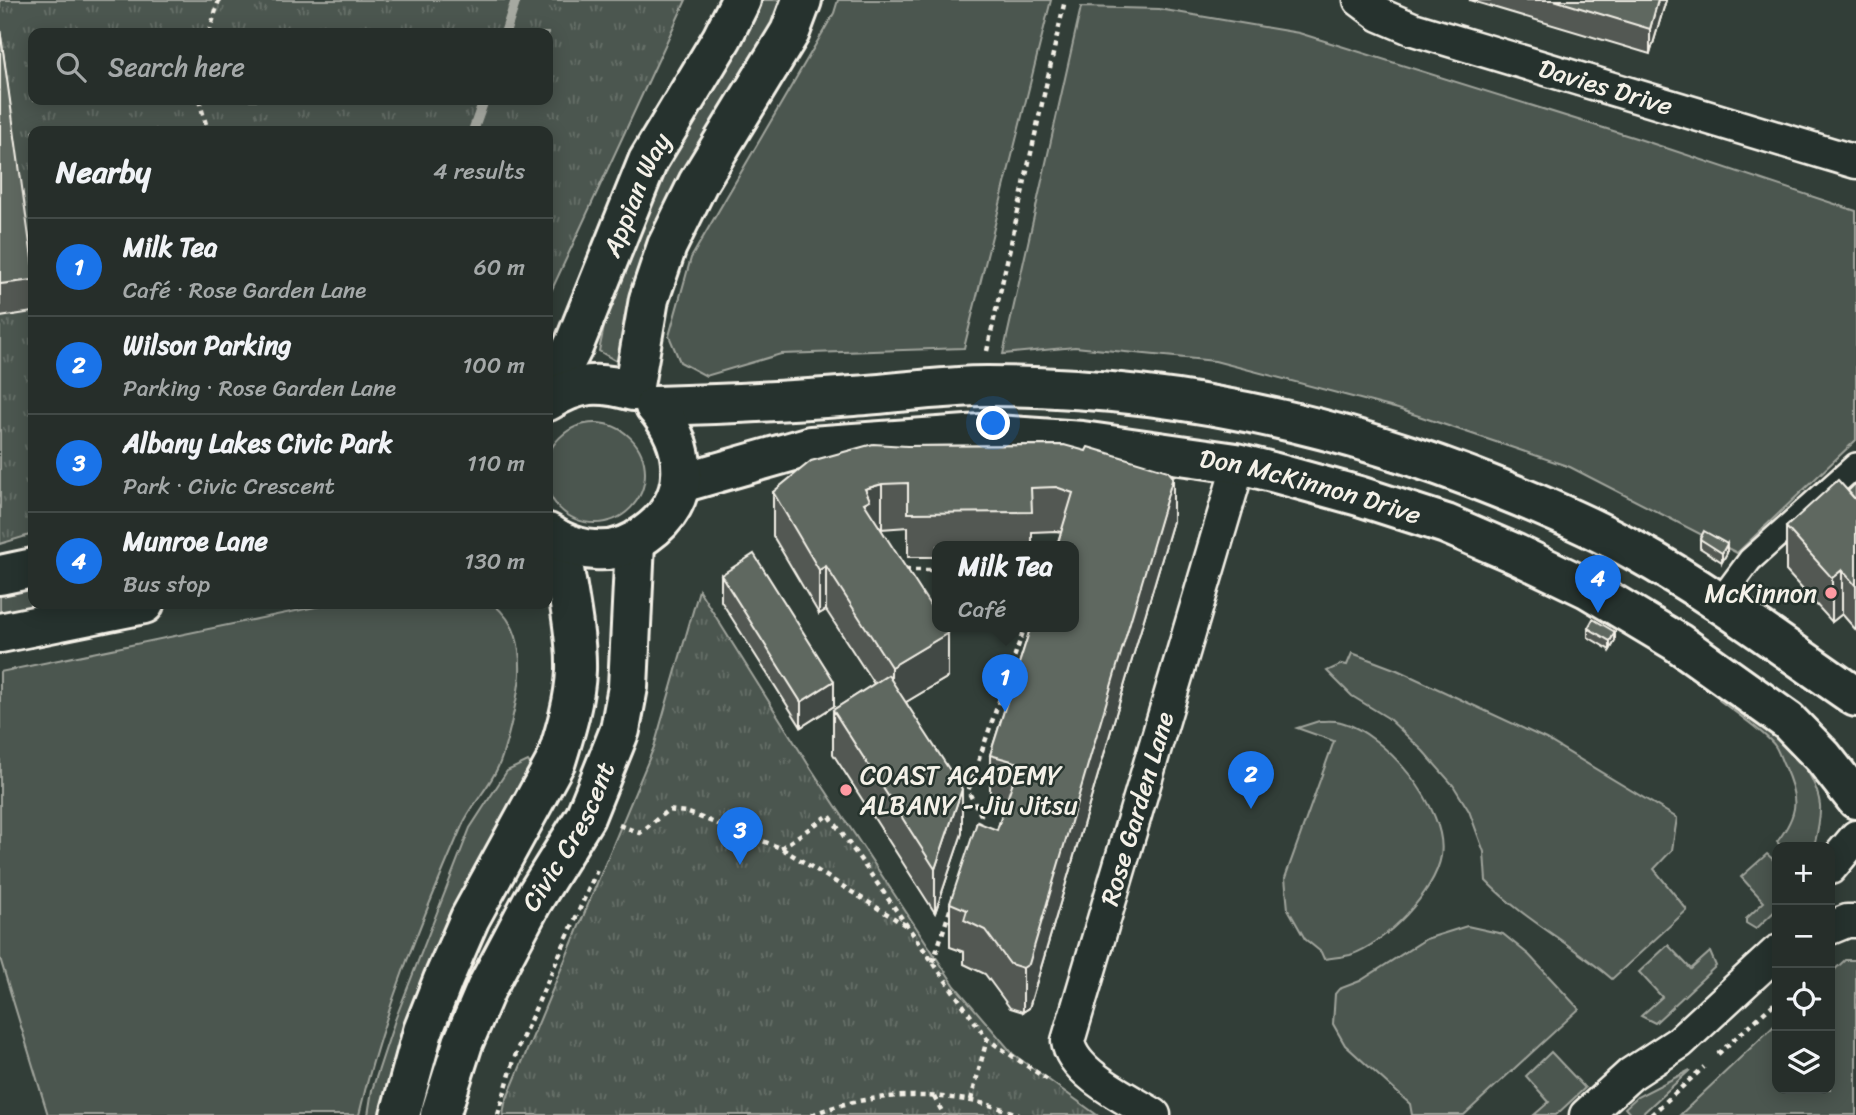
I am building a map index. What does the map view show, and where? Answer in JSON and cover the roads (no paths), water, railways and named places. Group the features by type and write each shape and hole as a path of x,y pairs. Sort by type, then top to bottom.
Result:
{"main road":[{"name":"Appian Way","path":"553,388 574,345 648,161 722,38 741,0"},
{"name":"Appian Way","path":"644,398 649,299 667,246 698,183 790,32 802,0"},
{"name":"Don McKinnon Drive","path":"553,396 586,384 610,384 644,398 767,402 985,386 1068,388 1157,396 1260,413 1356,438 1451,469 1555,511 1638,552 1856,697"},
{"path":"553,536 577,547 596,551 616,549 635,543 656,527 672,507 681,482 682,461 678,441 669,422 644,398"},
{"name":"Don McKinnon Drive","path":"681,482 811,446 981,434 1082,442 1236,463 1359,496 1446,524 1516,554 1587,588 1677,642 1788,721 1824,757 1856,799"},
{"name":"Civic Crescent","path":"400,1115 423,1031 443,979 470,918 555,761 564,734 576,671 575,644 553,536"},
{"name":"Civic Crescent","path":"440,1115 463,1043 486,989 533,902 585,817 620,730 628,687 635,543"},
{"path":"0,575 28,569"},
{"path":"0,633 119,609"}],"street":[{"name":"Davies Drive","path":"1360,0 1380,16 1413,29 1856,162"},
{"name":"Rose Garden Lane","path":"1154,1115 1083,1069 1073,1058 1068,1041 1231,491 1236,463"},
{"path":"1718,603 1749,560 1856,465"},
{"path":"1835,862 1856,837"},
{"path":"1835,926 1856,920"},
{"path":"1586,1115 1631,1074 1680,1042 1772,957"}],"waterway":[{"path":"507,28 516,0"},
{"path":"475,126 482,105"}],"place":[{"name":"McKinnon","path":"1831,593"},
{"name":"Munroe Lane","path":"1598,613"},
{"name":"Milk Tea","path":"1005,712"},
{"name":"COAST ACADEMY ALBANY - Jiu Jitsu","path":"846,790"},
{"name":"Wilson Parking","path":"1251,809"},
{"name":"Albany Lakes Civic Park","path":"740,865"}]}
